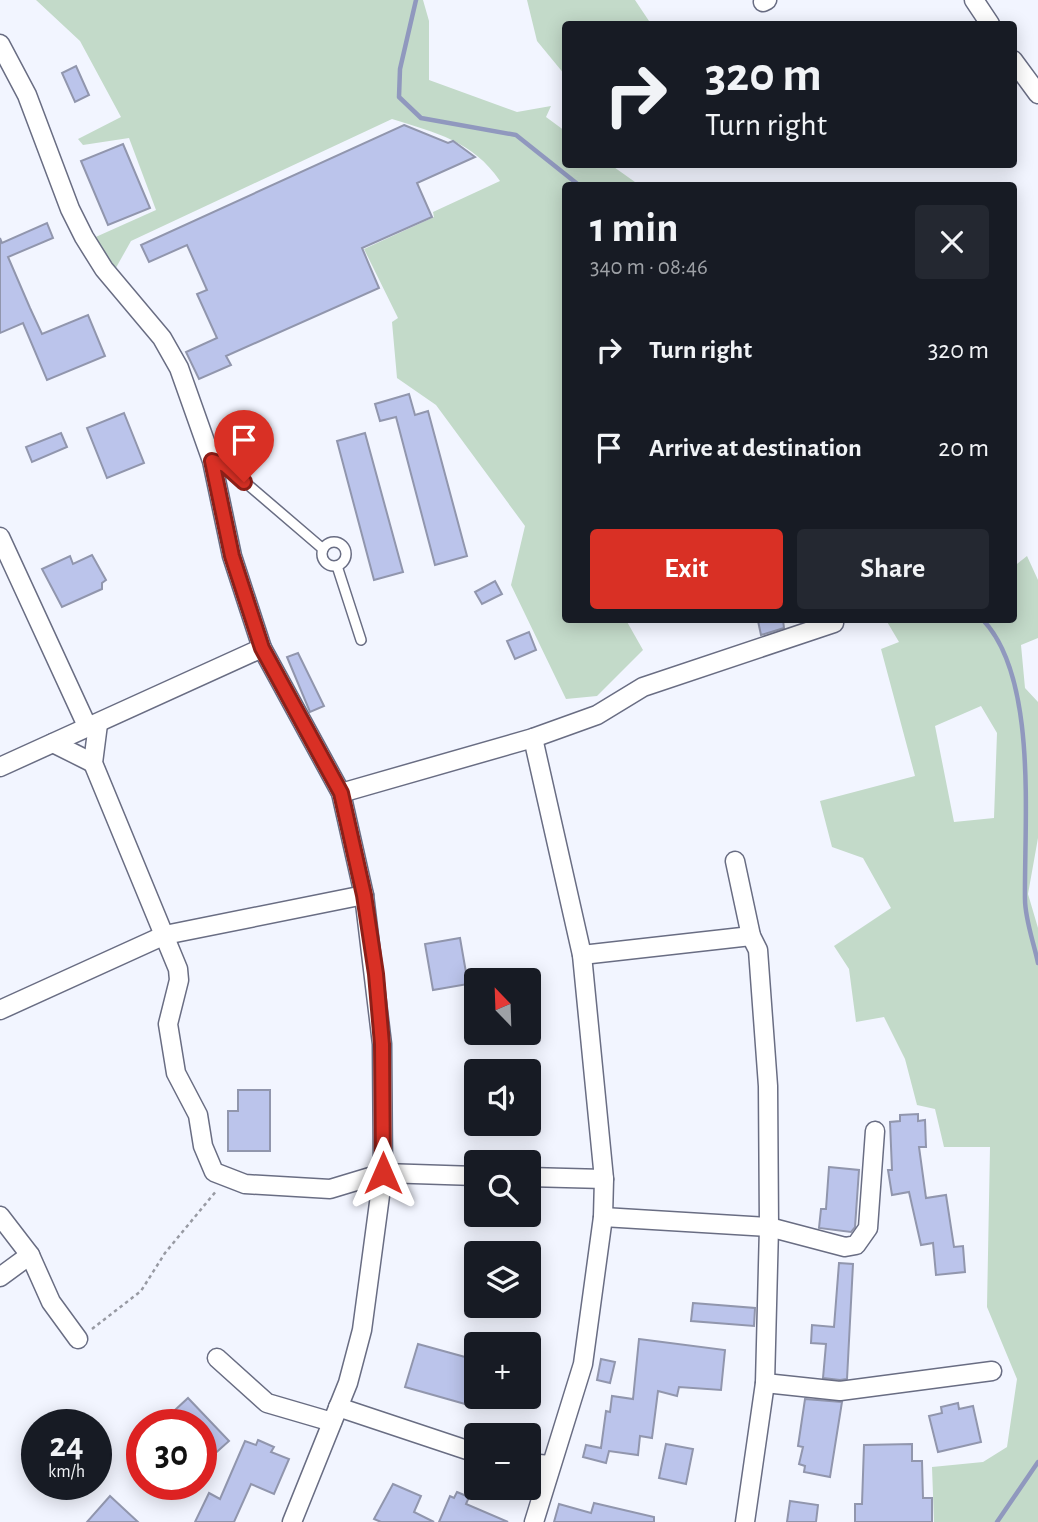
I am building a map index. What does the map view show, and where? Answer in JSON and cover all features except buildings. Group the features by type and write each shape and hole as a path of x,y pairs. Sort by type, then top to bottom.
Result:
{"street":[{"path":"974,0 988,21"},
{"path":"0,44 27,95 70,209 84,237 104,269 162,338 192,400 212,461 232,556 262,648 341,793 364,895 382,1044 383,1173 362,1330 335,1415 292,1522"},
{"path":"1019,82 1038,94"},
{"path":"1,539 93,726 93,763 178,968 179,980 168,1024 176,1073 198,1115 203,1146 214,1172 245,1184 330,1189 383,1173 464,1176"},
{"path":"341,793 533,738 597,715 643,687 834,623"},
{"path":"0,767 262,648"},
{"path":"533,738 582,955 604,1179 603,1217 583,1364 534,1522"},
{"path":"53,743 93,763"},
{"path":"735,861 751,936 758,950 768,1086 769,1227 765,1383 745,1522"},
{"path":"0,1010 165,935 364,895"},
{"path":"582,955 751,936"},
{"path":"603,1217 769,1227 845,1247 856,1245 863,1239 868,1228 875,1131"},
{"path":"541,1177 604,1179"},
{"path":"0,1216 30,1255 51,1302 78,1339"},
{"path":"0,1277 30,1255"},
{"path":"217,1358 267,1403 335,1415 464,1449"},
{"path":"765,1383 840,1391 992,1371"},
{"path":"541,1464 550,1465"}],"lane":[{"path":"212,461 225,465 323,549"},
{"path":"331,542 342,545 345,559 337,566 327,564 322,554 323,549 331,542"},
{"path":"337,566 361,640"}],"path":[{"path":"78,1339 109,1319 141,1291 165,1253 228,1177"}],"green space":[{"path":"36,0 423,0 429,21 429,80 517,112 551,106 546,117 562,129 562,168 615,168 635,182 562,182 562,623 628,623 643,650 597,696 566,699 511,585 525,526 436,405 397,378 392,322 398,318 364,249 434,217 433,212 500,181 489,167 466,147 452,140 392,119 131,241 113,273 89,240 156,210 129,138 83,145 78,139 121,117 80,41"},
{"path":"527,0 635,0 649,21 562,21 562,71 537,41"},
{"path":"1027,556 1038,580 1038,638 1021,645 1025,688 1038,702 1038,838 1028,894 1038,928 1038,1522 934,1522 932,1467 983,1462 1007,1447 1017,1379 987,1307 990,1147 944,1147 935,1109 917,1105 905,1059 884,1017 856,1022 849,969 834,946 891,908 863,858 832,847 820,801 915,776 881,649 899,642 888,623 1017,623 1017,564","holes":["981,706 997,733 994,818 954,822 935,726"]}],"waterway":[{"path":"416,0 400,69 399,97 421,118 516,135 575,182"},
{"path":"985,623 1001,645 1013,677 1020,713 1026,792 1025,907 1038,963"},
{"path":"997,1522 1038,1462"}],"route":[{"path":"244,482 225,465 212,461 232,556 262,648 341,793 364,895 376,974 382,1044 383,1173"}]}
